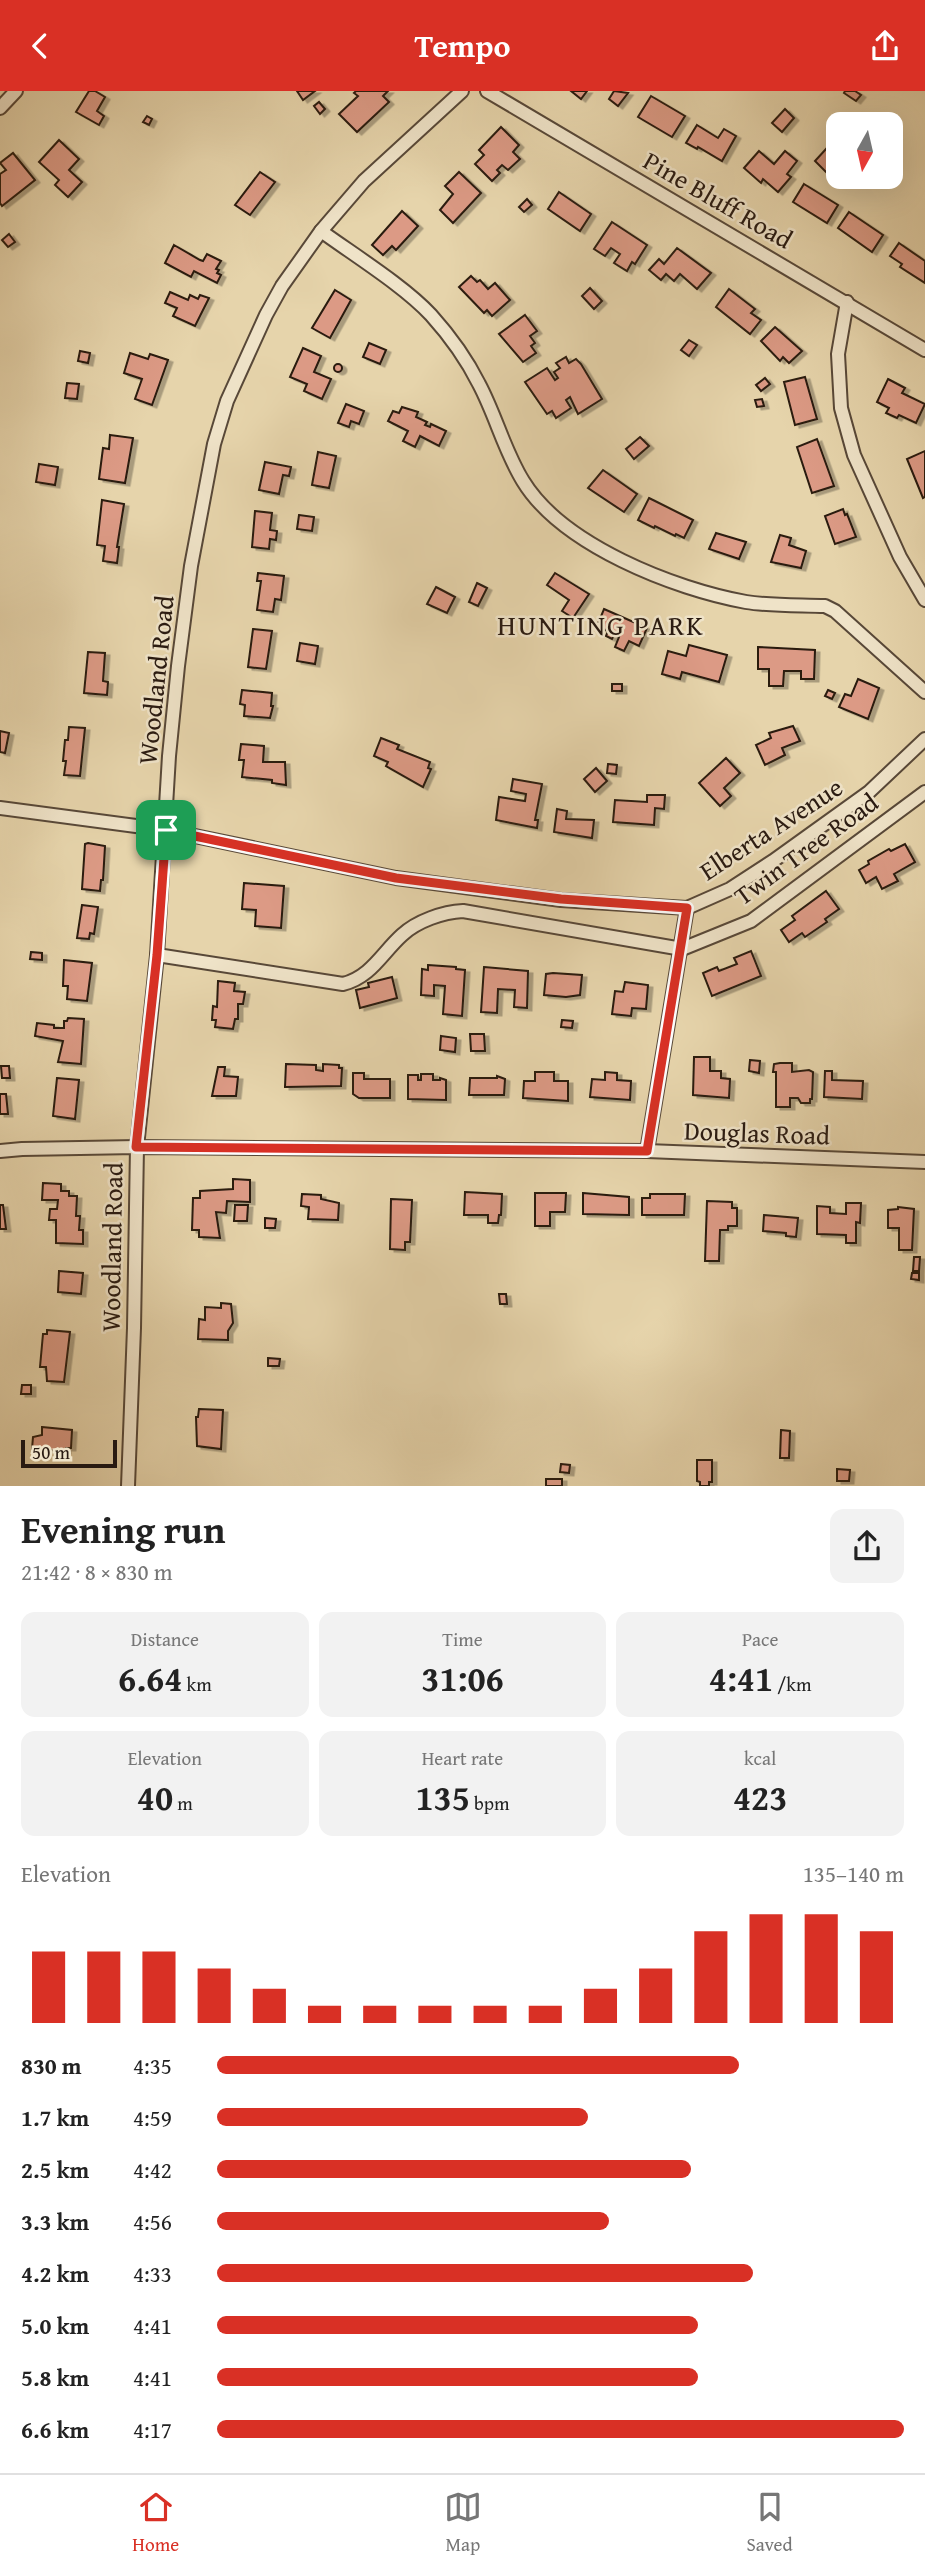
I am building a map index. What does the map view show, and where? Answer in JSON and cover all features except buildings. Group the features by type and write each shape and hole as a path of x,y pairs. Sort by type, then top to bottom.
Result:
{"street":[{"path":"0,109 16,91"},
{"name":"Woodland Road","path":"128,1486 134,1328 136,1147 157,955 169,756 178,666 191,566 214,444 227,401 282,286 321,231 364,181 462,91"},
{"name":"Pine Bluff Road","path":"487,91 925,350"},
{"path":"321,231 430,314 479,383 506,450 524,482 539,503 559,523 584,539 676,585 747,602 825,606 835,611 925,692"},
{"path":"847,302 838,354 841,408 854,455 900,557 925,600"},
{"name":"Elberta Avenue","path":"0,808 166,830 396,878 561,899 687,908 730,889 773,861 869,792 925,739"},
{"name":"Twin Tree Road","path":"682,949 751,921 925,792"},
{"path":"647,1151 687,908"},
{"path":"157,955 343,984 359,979 375,966 412,927 448,912 463,911 682,949"},
{"name":"Douglas Road","path":"0,1151 136,1147 647,1151 925,1162"}],"district":[{"name":"HUNTING PARK","path":"601,625"}],"route":[{"path":"166,830 396,878 561,899 687,908 647,1151 136,1147 157,955 166,830"}]}
